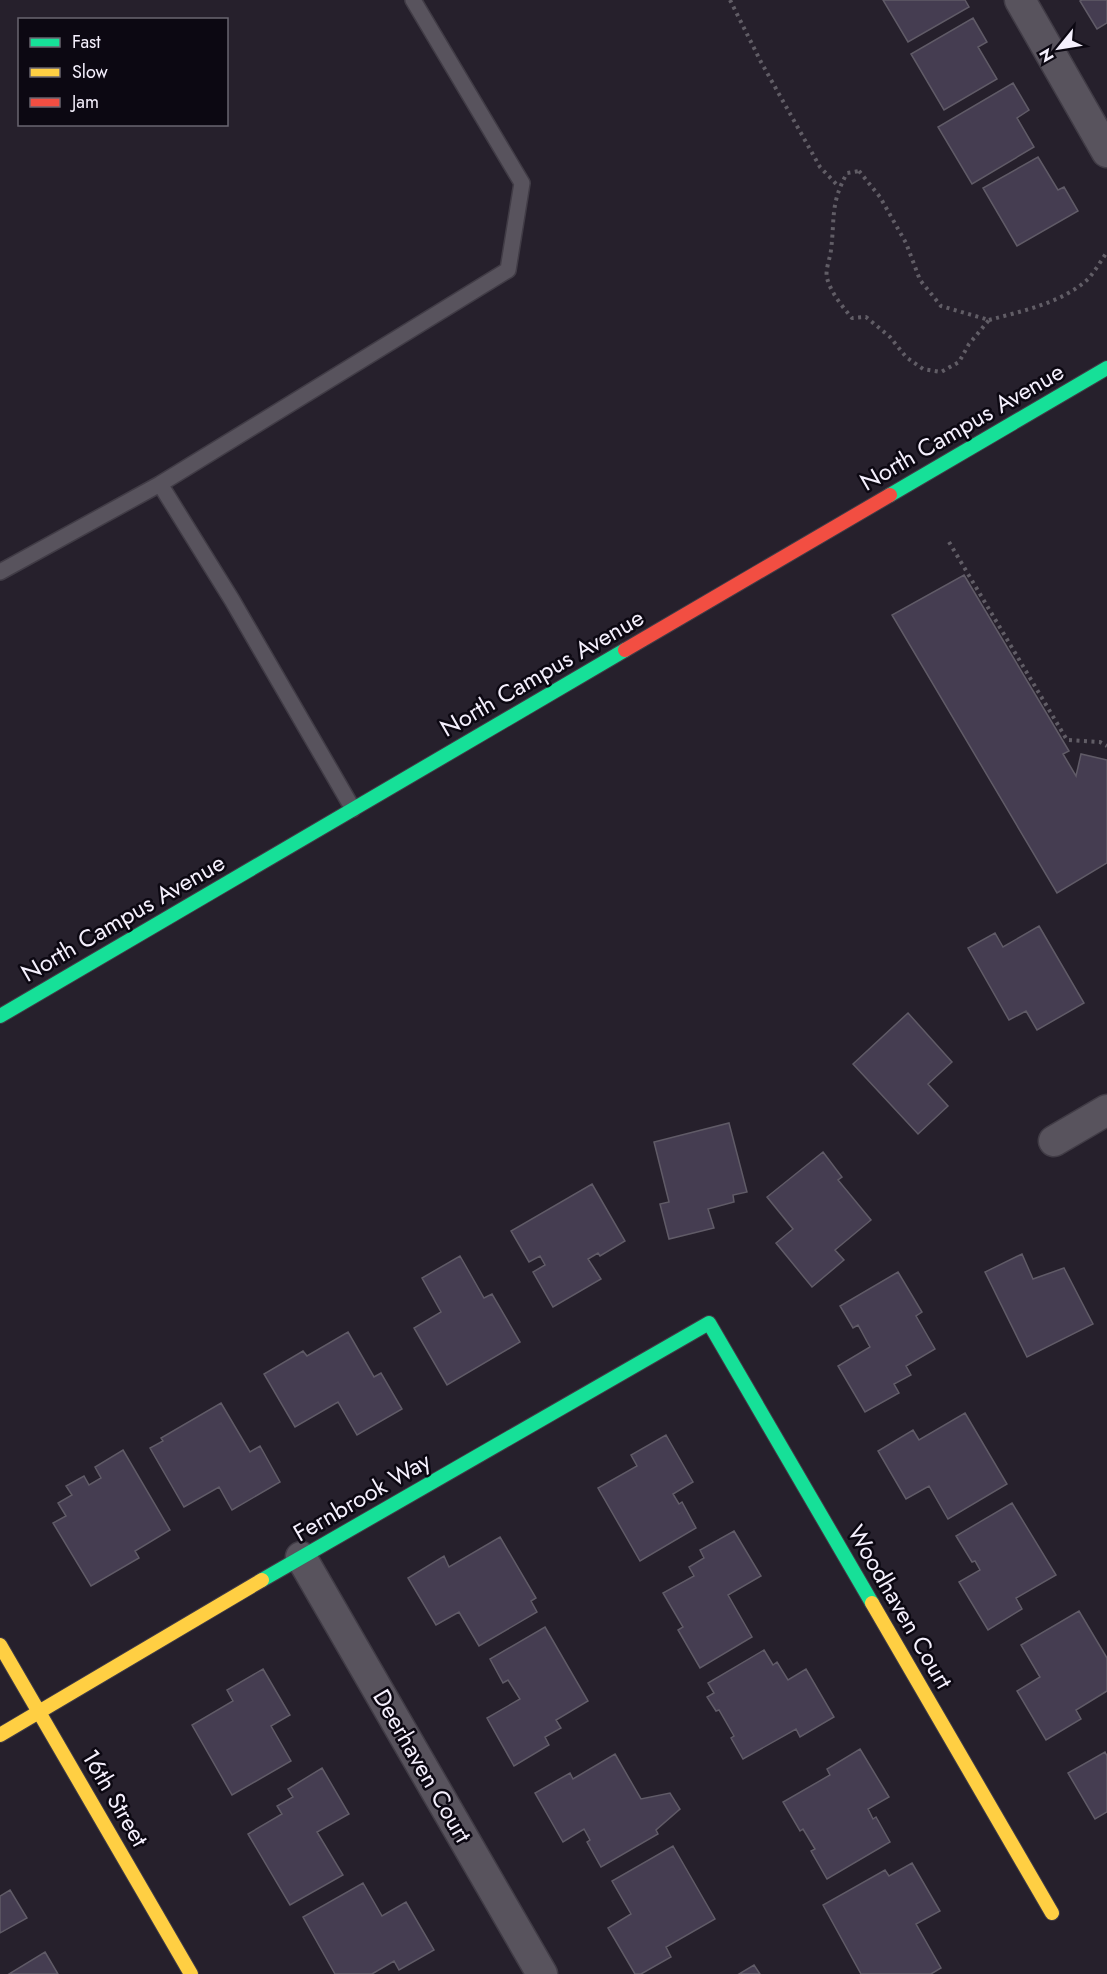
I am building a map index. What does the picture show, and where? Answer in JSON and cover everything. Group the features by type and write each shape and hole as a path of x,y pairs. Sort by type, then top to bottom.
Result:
{"main road":[{"name":"North Campus Avenue","path":"0,1016 1107,368"},
{"name":"Fernbrook Way","path":"0,1735 301,1557 709,1323"},
{"name":"Woodhaven Court","path":"709,1323 1052,1913"},
{"name":"16th Street","path":"0,1645 191,1974"}],"street":[{"path":"1020,0 1107,152"},
{"path":"1054,1141 1107,1110"},
{"name":"Deerhaven Court","path":"301,1557 542,1974"}],"lane":[{"path":"0,572 160,484 508,270 522,183 413,0"},
{"path":"160,484 232,600 353,809"}],"path":[{"path":"730,0 820,167 839,187"},
{"path":"988,320 969,344 959,363 941,372 923,369 906,357 890,337 866,317 852,318 836,297 826,276 831,249 832,219 839,187 847,173 859,171 880,197 906,243 920,280 940,306 988,320 1034,307 1070,292 1088,278 1107,252"},
{"path":"949,542 1067,740 1100,742 1107,746"}],"building":[{"path":"883,0 965,0 969,7 908,42"},
{"path":"1107,0 1107,23 1097,29 1080,1"},
{"path":"973,18 987,42 978,47 997,79 944,110 911,54"},
{"path":"1013,83 1029,110 1017,118 1034,147 972,184 938,127"},
{"path":"1038,157 1058,190 1064,187 1078,211 1017,246 983,188"},
{"path":"964,575 1069,751 1063,754 1076,776 1081,754 1107,760 1107,863 1057,893 892,615"},
{"path":"1039,926 1084,1003 1037,1030 1026,1011 1009,1020 968,948 995,933 1003,947"},
{"path":"908,1013 952,1062 928,1084 948,1106 918,1134 853,1064"},
{"path":"729,1123 747,1192 733,1195 734,1202 708,1209 714,1228 669,1239 660,1204 669,1202 654,1142"},
{"path":"823,1152 842,1177 838,1180 871,1220 835,1250 844,1260 812,1287 776,1243 793,1229 767,1197"},
{"path":"592,1184 625,1241 600,1256 598,1253 588,1259 601,1279 553,1307 533,1272 545,1265 540,1256 529,1262 511,1231"},
{"path":"1022,1254 1033,1279 1064,1268 1093,1324 1027,1357 985,1272"},
{"path":"460,1256 484,1298 492,1294 520,1342 447,1385 414,1328 441,1312 422,1278"},
{"path":"898,1272 922,1312 916,1316 935,1349 906,1366 911,1375 894,1384 899,1393 865,1412 838,1366 870,1347 858,1325 853,1328 840,1306"},
{"path":"348,1332 374,1377 381,1373 402,1409 357,1435 338,1402 295,1427 264,1374 303,1351 307,1356"},
{"path":"221,1403 250,1452 260,1446 280,1482 232,1510 219,1487 184,1507 150,1448 163,1441 161,1438"},
{"path":"965,1413 1007,1484 948,1519 929,1486 906,1499 878,1451 913,1430 919,1440"},
{"path":"666,1435 693,1482 673,1494 679,1504 682,1502 696,1528 640,1561 598,1488 637,1466 631,1455"},
{"path":"123,1450 170,1530 135,1551 139,1558 91,1586 53,1523 66,1516 58,1503 72,1495 66,1486 84,1476 89,1485 101,1478 95,1467"},
{"path":"1012,1503 1056,1575 1016,1598 1022,1609 988,1630 959,1582 980,1570 975,1561 972,1562 956,1536"},
{"path":"734,1531 761,1576 728,1595 752,1637 700,1668 678,1630 683,1627 663,1593 694,1576 689,1567 704,1558 700,1550"},
{"path":"500,1537 536,1598 531,1601 537,1612 479,1646 459,1612 436,1625 408,1578 444,1556 449,1567"},
{"path":"1079,1611 1107,1658 1107,1691 1076,1710 1081,1719 1046,1740 1017,1691 1040,1677 1021,1645"},
{"path":"545,1627 588,1701 556,1720 561,1728 545,1737 549,1745 514,1766 487,1718 520,1699 508,1680 503,1683 490,1659"},
{"path":"764,1650 773,1665 777,1662 788,1680 806,1669 834,1717 800,1737 796,1729 743,1759 731,1738 734,1736 719,1710 716,1711 707,1697 714,1693 708,1683"},
{"path":"263,1669 290,1715 271,1726 291,1761 232,1795 192,1725 233,1701 227,1690"},
{"path":"860,1749 889,1797 868,1809 873,1819 876,1817 890,1842 827,1879 811,1851 815,1849 803,1829 800,1831 783,1802 830,1775 827,1769"},
{"path":"1105,1752 1107,1756 1107,1812 1095,1819 1068,1773"},
{"path":"615,1754 641,1799 670,1793 680,1809 656,1830 658,1834 601,1867 587,1842 590,1840 584,1829 563,1842 535,1793 570,1773 573,1779"},
{"path":"322,1768 349,1814 317,1832 343,1875 290,1905 248,1834 282,1814 277,1806 293,1797 288,1789"},
{"path":"673,1846 715,1919 666,1947 671,1957 641,1974 635,1974 608,1928 631,1914 612,1881"},
{"path":"912,1863 940,1911 916,1924 941,1968 931,1974 861,1974 823,1905 885,1870 889,1876"},
{"path":"363,1883 382,1916 406,1902 434,1950 399,1970 394,1961 372,1974 335,1974 303,1917"},
{"path":"10,1890 27,1918 0,1933 0,1896"},
{"path":"45,1952 58,1974 9,1974"},
{"path":"754,1965 760,1974 739,1974"}],"traffic: fast":[{"path":"890,495 1107,368"},
{"path":"0,1016 625,650"},
{"path":"262,1580 709,1323 872,1603"}],"traffic: slow":[{"path":"0,1735 262,1580"},
{"path":"872,1603 1052,1913"},
{"path":"0,1645 191,1974"}],"traffic: jam":[{"path":"625,650 890,495"}]}
